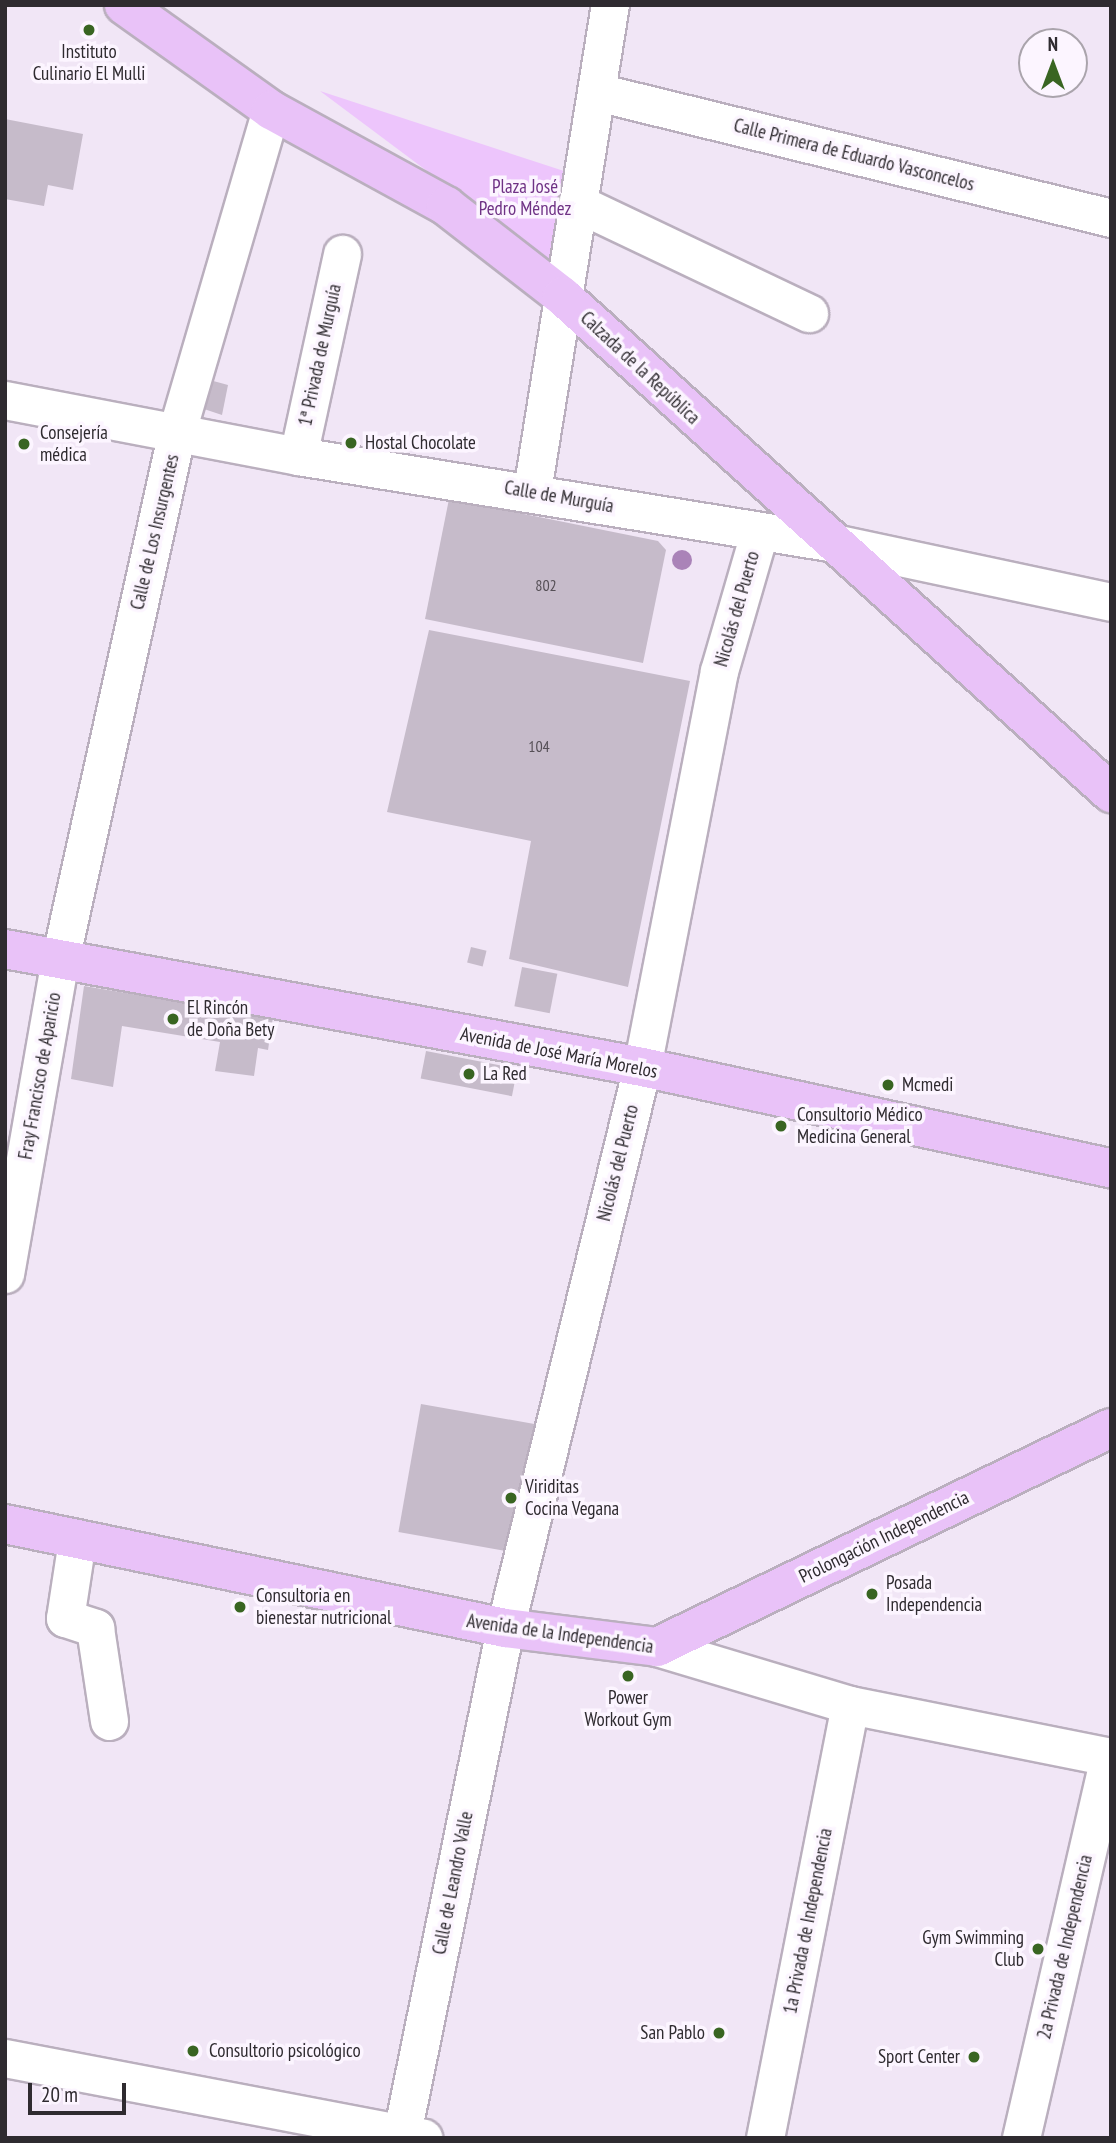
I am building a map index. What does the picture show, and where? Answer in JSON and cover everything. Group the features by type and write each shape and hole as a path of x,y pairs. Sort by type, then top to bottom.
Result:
{"main road":[{"name":"Calzada de la República","path":"124,5 271,110 446,206 562,296 829,542 1111,793"},
{"name":"Avenida de José María Morelos","path":"5,949 642,1068 1111,1168"},
{"name":"Prolongación Independencia","path":"657,1647 1111,1427"},
{"name":"Avenida de la Independencia","path":"5,1524 505,1628 657,1647"}],"street":[{"path":"532,491 610,5"},
{"name":"Calle Primera de Eduardo Vasconcelos","path":"597,92 1111,218"},
{"name":"Calle de Los Insurgentes","path":"60,960 177,431 271,110"},
{"path":"577,203 809,313"},
{"name":"1ª Privada de Murguía","path":"298,456 342,254"},
{"name":"Calle de Murguía","path":"5,400 298,456 532,491 759,533 829,542 1111,602"},
{"name":"Nicolás del Puerto","path":"505,1628 642,1068 719,671 759,533"},
{"name":"Fray Francisco de Aparicio","path":"5,1274 60,960"},
{"path":"78,1540 65,1618 95,1628 108,1721"},
{"name":"Calle de Leandro Valle","path":"409,2136 505,1628"},
{"name":"Avenida de la Independencia","path":"657,1647 850,1705 1110,1757"},
{"name":"1a Privada de Independencia","path":"765,2138 850,1705"},
{"name":"2a Privada de Independencia","path":"1021,2138 1110,1757"},
{"path":"5,2058 409,2136"}],"green space":[{"name":"Plaza José Pedro Méndez","path":"320,91 567,172 554,266"}],"building":[{"path":"5,119 83,134 73,190 48,185 44,206 5,199"},
{"path":"206,379 228,385 222,415 198,407"},
{"path":"449,499 658,541 666,550 643,663 425,619"},
{"path":"429,630 690,681 628,987 509,959 531,841 387,812"},
{"path":"471,947 487,951 483,966 467,963"},
{"path":"522,967 557,974 550,1013 514,1006"},
{"path":"84,986 273,1017 268,1050 258,1048 254,1076 215,1071 220,1042 122,1026 113,1087 71,1079"},
{"name":"La Red","path":"426,1051 517,1069 512,1096 421,1078"},
{"path":"421,1404 544,1426 522,1554 398,1532"}],"place":[{"name":"Instituto Culinario El Mulli","path":"89,30"},
{"name":"Hostal Chocolate","path":"351,443"},
{"name":"Consejería médica","path":"24,444"},
{"name":"El Rincón de Doña Bety","path":"173,1019"},
{"name":"La Red","path":"469,1074"},
{"name":"Mcmedi","path":"888,1085"},
{"name":"Consultorio Médico Medicina General","path":"781,1126"},
{"name":"Viriditas Cocina Vegana","path":"511,1498"},
{"name":"Posada Independencia","path":"872,1594"},
{"name":"Consultoria en bienestar nutricional","path":"240,1607"},
{"name":"Power Workout Gym","path":"628,1676"},
{"name":"Gym Swimming Club","path":"1038,1949"},
{"name":"San Pablo","path":"719,2033"},
{"name":"Consultorio psicológico","path":"193,2051"},
{"name":"Sport Center","path":"974,2057"}]}
